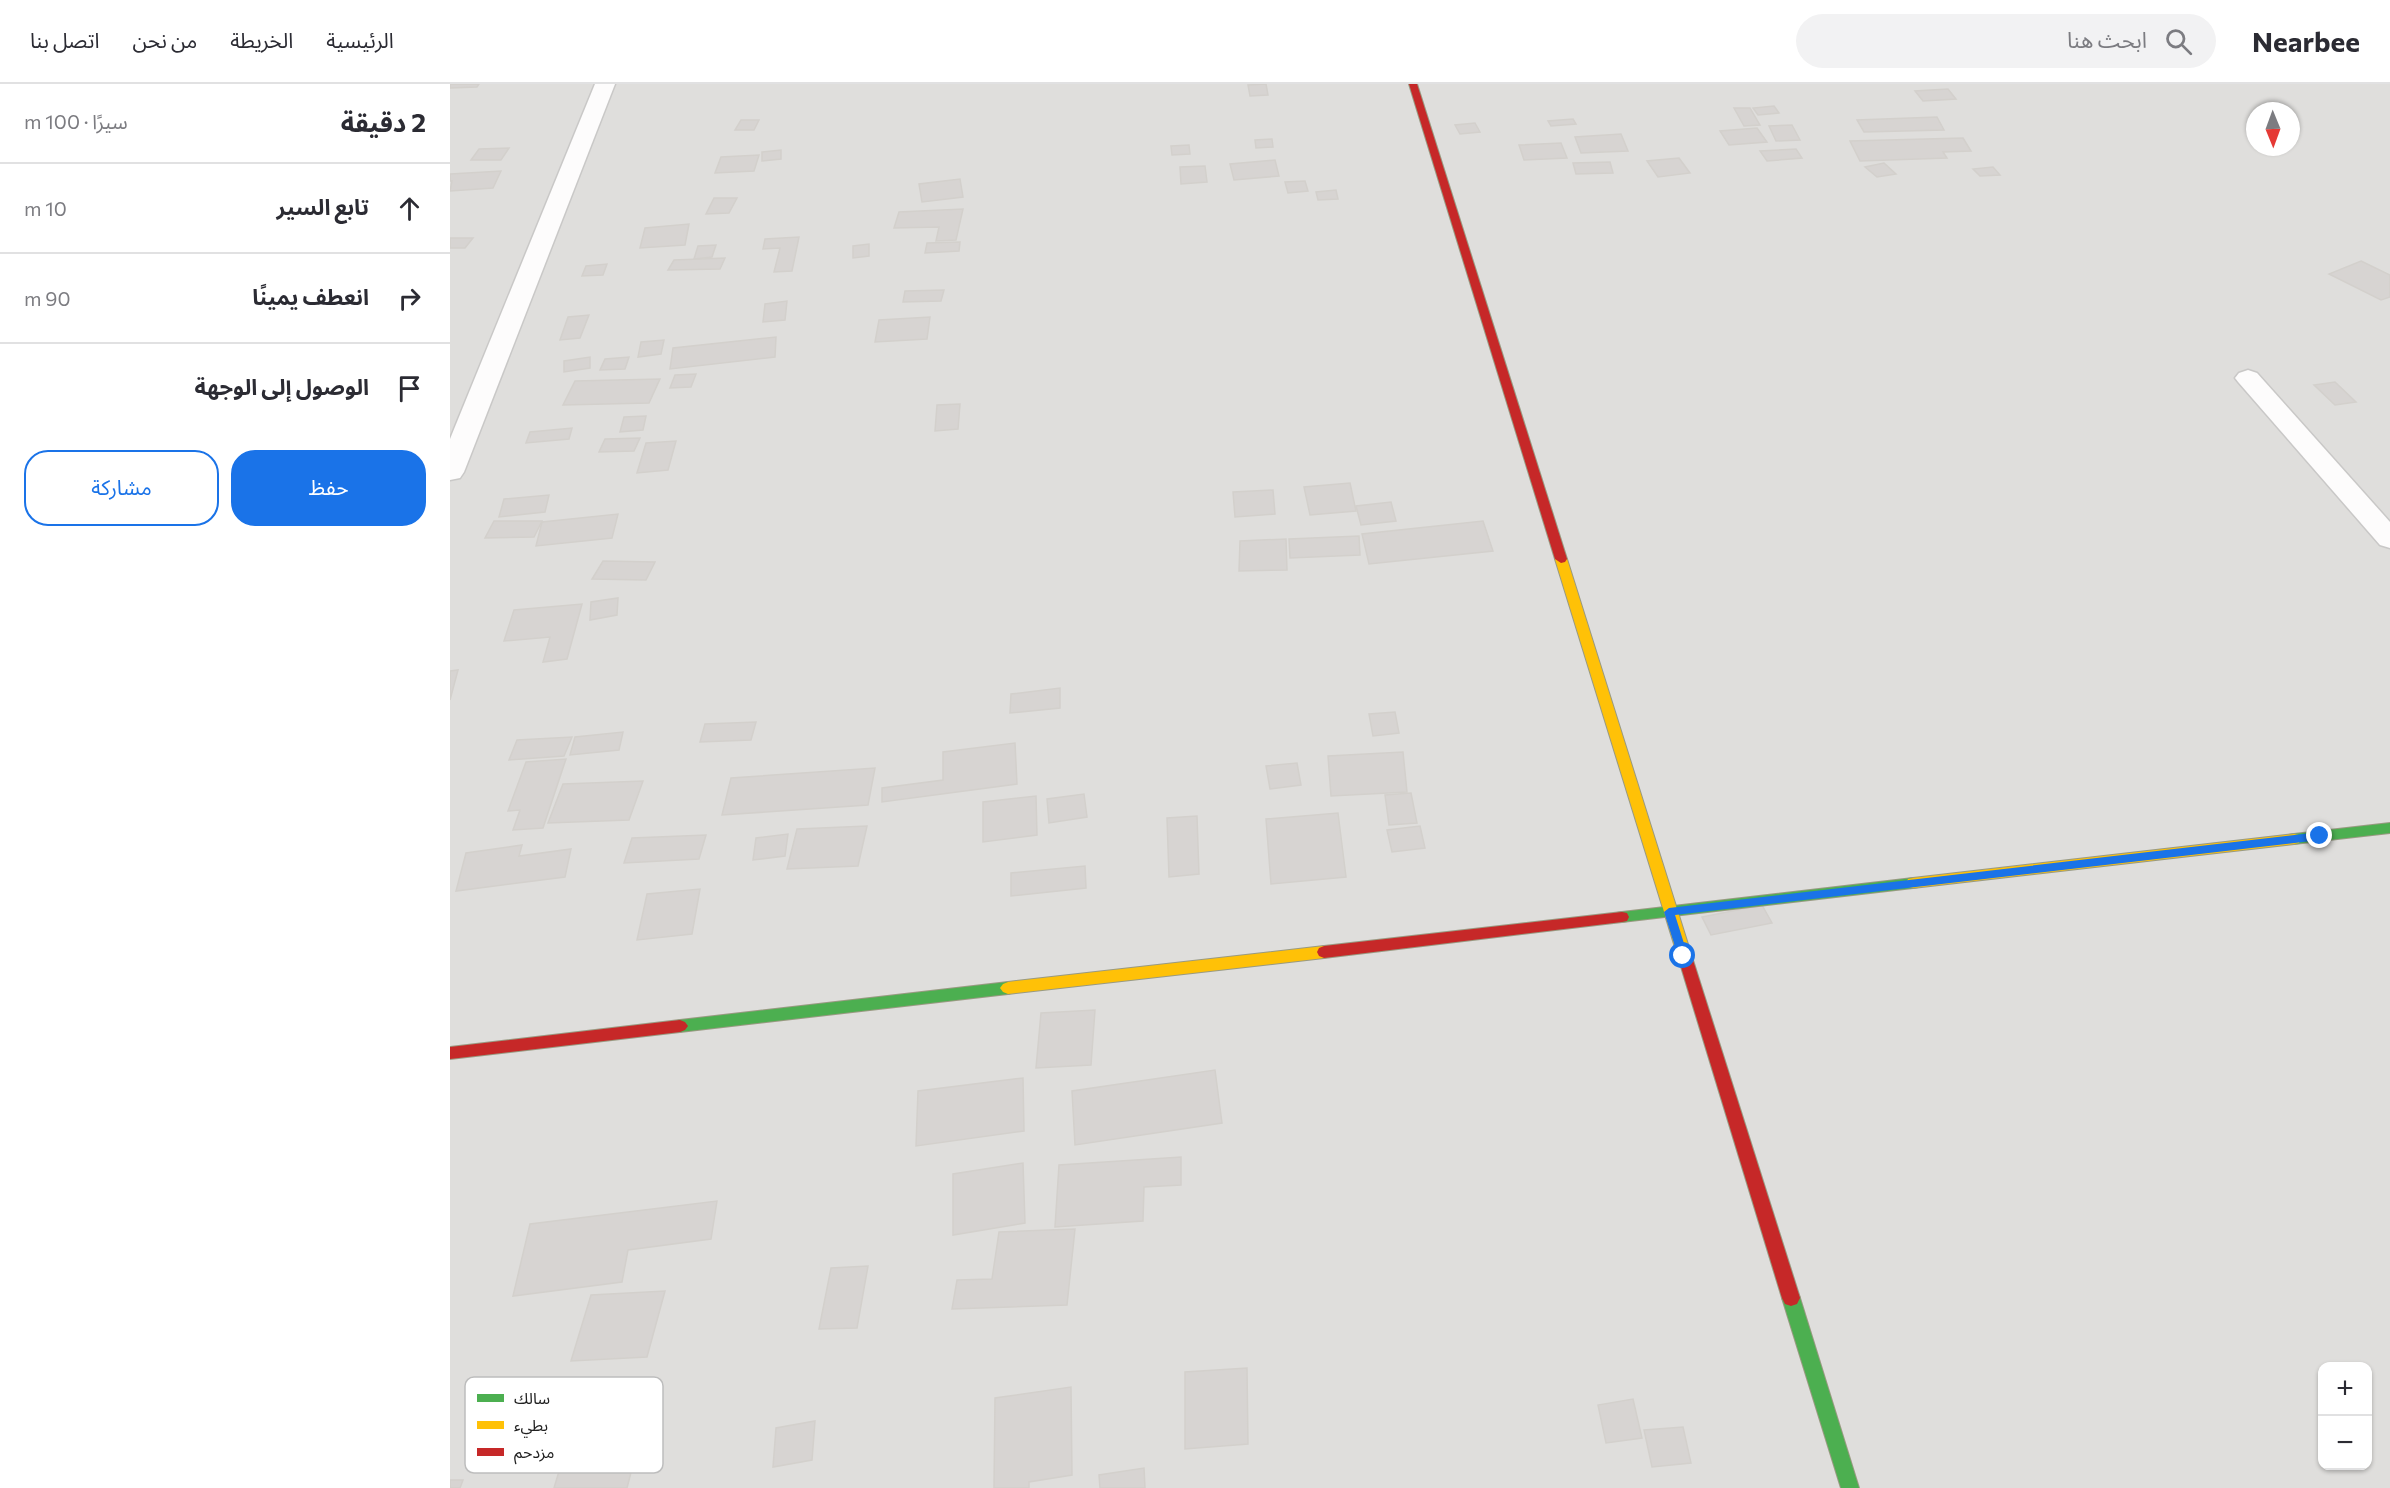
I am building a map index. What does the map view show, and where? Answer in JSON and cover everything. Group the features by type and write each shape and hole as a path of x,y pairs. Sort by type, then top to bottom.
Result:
{"street":[{"path":"450,472 605,84"},
{"path":"1413,84 1850,1488"},
{"path":"2248,378 2390,539"},
{"path":"450,1053 2390,828"}],"shaded area":[{"path":"450,84 2390,84 2390,1488 450,1488"}],"building":[{"path":"450,84 479,84 477,87 450,88"},
{"path":"1266,84 1268,95 1250,96 1248,85"},
{"path":"1948,89 1956,99 1923,101 1915,91"},
{"path":"1774,106 1779,113 1758,115 1753,108"},
{"path":"1734,108 1750,108 1760,125 1744,126"},
{"path":"1937,117 1944,130 1864,132 1857,120"},
{"path":"1573,119 1576,124 1551,126 1548,121"},
{"path":"741,120 759,120 754,130 735,130"},
{"path":"1475,123 1480,132 1460,134 1455,125"},
{"path":"1792,125 1800,140 1776,141 1769,126"},
{"path":"1757,128 1767,142 1729,145 1720,131"},
{"path":"1621,134 1628,151 1581,153 1575,137"},
{"path":"1963,138 1971,151 1943,152 1947,158 1860,161 1850,141"},
{"path":"1272,139 1273,147 1256,148 1255,140"},
{"path":"1561,143 1567,158 1524,160 1519,145"},
{"path":"1189,145 1190,154 1172,155 1171,146"},
{"path":"509,148 501,160 471,160 479,149"},
{"path":"1796,149 1802,158 1767,161 1760,151"},
{"path":"781,150 781,159 762,161 762,152"},
{"path":"759,155 754,171 715,173 721,157"},
{"path":"1679,158 1690,173 1658,177 1647,161"},
{"path":"1275,160 1279,176 1234,180 1230,164"},
{"path":"1610,162 1613,173 1576,174 1573,163"},
{"path":"1884,163 1896,174 1877,177 1865,167"},
{"path":"1205,166 1207,182 1181,184 1180,167"},
{"path":"1993,167 2000,175 1980,176 1973,169"},
{"path":"501,171 493,188 450,191 452,181 450,181 450,174"},
{"path":"960,179 963,197 922,202 919,184"},
{"path":"1305,181 1308,191 1288,193 1285,182"},
{"path":"1336,190 1338,199 1318,200 1316,192"},
{"path":"714,198 737,198 729,213 706,214"},
{"path":"963,209 956,240 936,241 939,227 894,228 899,212"},
{"path":"689,224 685,245 640,248 645,228"},
{"path":"799,237 792,271 774,272 780,248 763,249 765,239"},
{"path":"450,238 473,238 465,248 450,248"},
{"path":"960,242 959,251 925,253 927,243"},
{"path":"869,244 869,256 853,258 853,246"},
{"path":"716,245 712,257 694,259 698,246"},
{"path":"725,258 720,269 668,270 674,260"},
{"path":"2361,261 2390,275 2390,297 2381,300 2329,274"},
{"path":"607,264 603,275 582,276 586,266"},
{"path":"944,290 941,301 903,302 905,291"},
{"path":"787,301 785,320 763,322 765,304"},
{"path":"589,315 580,338 560,340 568,317"},
{"path":"930,317 927,339 875,342 879,320"},
{"path":"776,337 775,357 670,369 673,348"},
{"path":"664,340 661,354 638,357 641,342"},
{"path":"590,357 590,368 564,372 564,361"},
{"path":"629,357 625,369 600,370 605,359"},
{"path":"696,374 691,387 670,388 675,375"},
{"path":"660,379 649,403 563,405 575,381"},
{"path":"2335,382 2356,402 2335,405 2314,385"},
{"path":"960,404 958,429 935,431 937,405"},
{"path":"646,416 643,430 620,432 624,417"},
{"path":"572,428 569,439 526,443 530,432"},
{"path":"640,438 634,451 599,452 605,439"},
{"path":"676,441 668,470 637,473 646,443"},
{"path":"1350,483 1356,511 1310,515 1304,487"},
{"path":"1273,490 1275,514 1235,517 1233,492"},
{"path":"549,495 545,512 499,517 504,499"},
{"path":"1391,502 1396,521 1361,525 1356,506"},
{"path":"618,514 612,538 536,546 542,522"},
{"path":"494,521 542,521 534,537 485,538"},
{"path":"1483,521 1493,551 1369,564 1362,534"},
{"path":"1359,536 1360,555 1290,558 1289,539"},
{"path":"1286,539 1287,570 1239,571 1240,541"},
{"path":"603,561 655,562 646,580 592,579"},
{"path":"618,598 617,615 590,620 591,602"},
{"path":"582,604 567,659 543,662 550,637 504,641 514,610"},
{"path":"458,670 450,700 450,671"},
{"path":"1060,688 1060,708 1010,713 1011,694"},
{"path":"1395,712 1399,733 1373,736 1369,714"},
{"path":"756,722 751,740 700,742 705,724"},
{"path":"623,732 619,750 570,755 575,737"},
{"path":"572,737 564,756 509,760 517,740"},
{"path":"1015,743 1017,784 882,802 882,788 943,780 943,752"},
{"path":"1403,752 1407,792 1331,796 1328,756"},
{"path":"566,759 543,828 513,830 520,810 508,811 526,762"},
{"path":"1297,763 1301,785 1270,789 1266,766"},
{"path":"875,768 868,805 722,815 731,778"},
{"path":"643,781 629,820 548,823 563,784"},
{"path":"1411,793 1417,823 1389,825 1385,795"},
{"path":"1084,794 1087,817 1049,823 1047,799"},
{"path":"1036,796 1037,835 983,842 983,802"},
{"path":"1338,813 1346,877 1271,884 1266,819"},
{"path":"1197,816 1199,874 1169,877 1167,818"},
{"path":"867,826 858,866 787,869 797,829"},
{"path":"1420,826 1425,848 1392,852 1387,830"},
{"path":"788,834 785,856 753,860 756,838"},
{"path":"706,835 699,859 624,863 632,838"},
{"path":"522,845 519,856 571,849 565,877 456,891 466,853"},
{"path":"1085,866 1086,888 1011,896 1011,873"},
{"path":"700,889 692,934 637,940 647,894"},
{"path":"1762,905 1772,923 1711,935 1702,917"},
{"path":"1095,1010 1091,1065 1036,1068 1041,1013"},
{"path":"1215,1070 1222,1123 1075,1145 1072,1091"},
{"path":"1023,1078 1024,1131 916,1146 918,1091"},
{"path":"1181,1157 1181,1185 1144,1187 1143,1221 1055,1227 1059,1165"},
{"path":"1023,1163 1025,1223 953,1235 953,1174"},
{"path":"717,1201 711,1239 628,1250 622,1282 513,1296 530,1224"},
{"path":"1075,1229 1067,1305 952,1309 957,1280 992,1279 999,1232"},
{"path":"868,1266 857,1328 819,1329 831,1268"},
{"path":"665,1291 647,1357 571,1361 591,1295"},
{"path":"1247,1368 1248,1444 1185,1449 1185,1372"},
{"path":"1071,1387 1072,1475 1029,1482 1029,1488 994,1488 995,1398"},
{"path":"1633,1399 1642,1438 1606,1443 1598,1405"},
{"path":"815,1421 812,1460 773,1467 776,1428"},
{"path":"1683,1427 1691,1463 1652,1467 1644,1430"},
{"path":"1144,1468 1145,1488 1100,1488 1099,1475"},
{"path":"558,1473 631,1473 627,1488 554,1488"},
{"path":"450,1480 463,1480 460,1488 450,1488"}],"traffic: fast":[{"path":"2294,839 2390,828"},
{"path":"1622,917 1913,883"},
{"path":"680,1026 1008,988"},
{"path":"1791,1298 1850,1488"}],"traffic: slow":[{"path":"1561,559 1685,957"},
{"path":"1913,883 2294,839"},
{"path":"1008,988 1324,952"}],"traffic: jam":[{"path":"1413,84 1561,559"},
{"path":"1324,952 1622,917"},
{"path":"1685,957 1791,1298"},
{"path":"450,1053 680,1026"}],"route":[{"path":"1683,956 1669,912 2320,836"}]}
